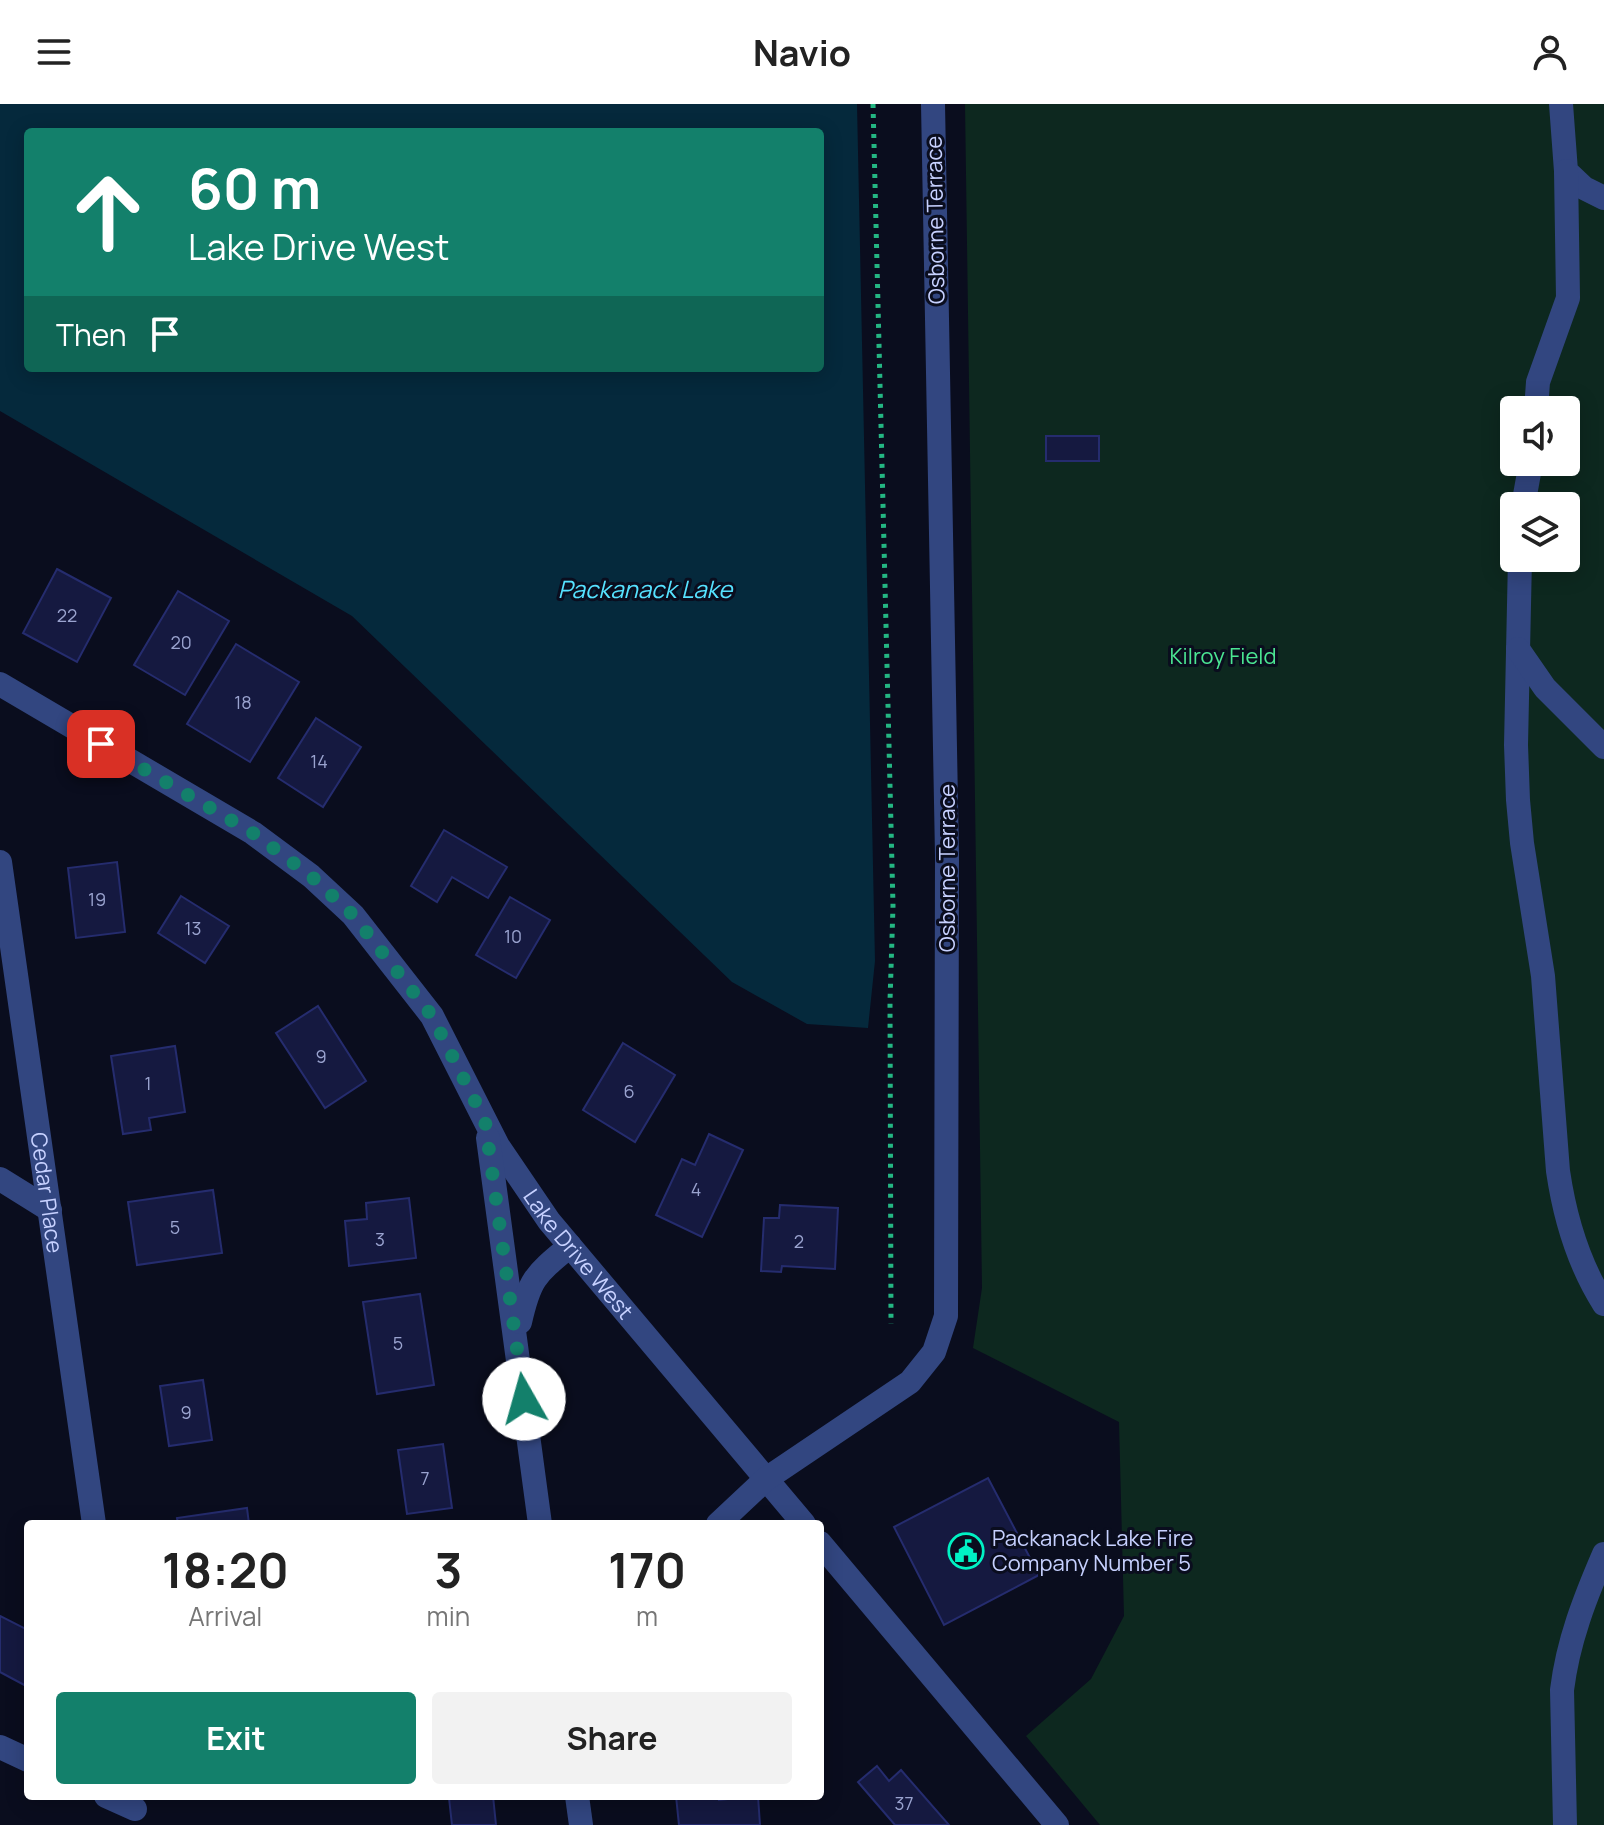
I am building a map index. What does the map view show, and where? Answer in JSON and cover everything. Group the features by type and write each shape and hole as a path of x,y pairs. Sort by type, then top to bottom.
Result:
{"street":[{"name":"Osborne Terrace","path":"722,1520 766,1479 910,1382 934,1352 946,1316 947,856 933,104"},
{"path":"1537,396 1538,382 1568,298 1566,171 1561,104"},
{"path":"1566,171 1584,188 1604,198"},
{"path":"1520,572 1516,745 1518,800 1544,989 1558,1171 1576,1249 1604,1304"},
{"path":"1518,649 1545,688 1604,747"},
{"name":"Lake Drive West","path":"0,684 253,833 311,876 353,915 432,1016 485,1121 523,1185 570,1246 801,1520"},
{"name":"Cedar Place","path":"0,862 93,1520"},
{"path":"485,1121 539,1520"},
{"path":"0,1179 50,1210"},
{"path":"516,1336 528,1288 541,1269 570,1246"},
{"path":"824,1548 1057,1825"},
{"path":"1565,1825 1564,1674 1575,1625 1604,1554"},
{"path":"0,1747 24,1758"},
{"path":"114,1800 135,1810"}],"path":[{"path":"873,104 893,906 890,1001 891,1324"}],"green space":[{"name":"Kilroy Field","path":"965,104 1604,104 1604,1825 1100,1825 1026,1736 1091,1679 1124,1616 1119,1422 973,1348 982,1288"}],"water":[{"name":"Packanack Lake","path":"0,104 857,104 875,961 868,1028 807,1024 732,982 352,616 0,411"}],"building":[{"path":"1046,436 1099,436 1099,461 1046,461"},
{"path":"57,569 111,598 77,662 23,633"},
{"path":"178,591 229,621 185,695 134,665"},
{"path":"236,644 299,682 250,762 187,724"},
{"path":"316,718 361,747 323,807 278,778"},
{"path":"444,830 507,867 488,898 452,877 437,902 411,886"},
{"path":"117,862 125,932 76,938 68,868"},
{"path":"181,896 229,926 205,963 158,933"},
{"path":"510,897 550,920 516,978 476,955"},
{"path":"318,1006 366,1081 325,1108 276,1033"},
{"path":"623,1043 675,1075 635,1142 583,1110"},
{"path":"175,1046 185,1112 149,1118 151,1130 123,1134 111,1056"},
{"path":"709,1134 743,1150 702,1237 656,1215 682,1159 695,1165"},
{"path":"213,1190 222,1253 137,1265 128,1202"},
{"path":"409,1198 416,1258 349,1266 345,1221 367,1219 366,1203"},
{"path":"780,1205 838,1208 835,1269 782,1266 781,1272 761,1271 764,1218 779,1218"},
{"path":"420,1294 434,1385 377,1394 363,1302"},
{"path":"203,1380 212,1440 169,1446 160,1386"},
{"path":"443,1444 452,1508 407,1514 398,1450"},
{"name":"Packanack Lake Fire Company Number 5","path":"988,1478 1039,1575 944,1625 894,1527"},
{"path":"247,1508 248,1520 177,1520"},
{"path":"0,1616 24,1628 24,1685 0,1672"},
{"path":"877,1766 889,1781 901,1770 949,1825 895,1825 858,1782"},
{"path":"449,1800 493,1800 496,1825 452,1825"},
{"path":"676,1800 758,1800 760,1825 679,1825"}],"place":[{"name":"Packanack Lake Fire Company Number 5","path":"966,1551"}],"route":[{"path":"101,744 253,833 311,876 353,915 432,1016 485,1121 524,1399"}]}
